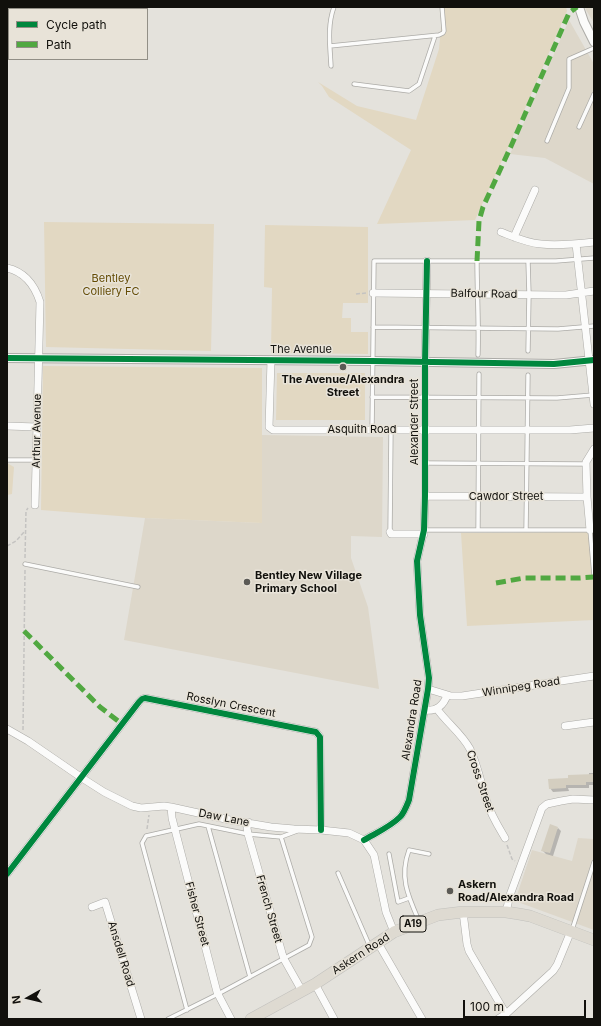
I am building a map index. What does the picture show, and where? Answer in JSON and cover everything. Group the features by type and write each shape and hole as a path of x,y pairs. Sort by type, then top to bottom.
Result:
{"highway":[{"name":"Askern Road","path":"251,1019 315,984 394,932 438,914 463,912 506,912 530,916 594,940"}],"street":[{"path":"579,7 584,22 594,42"},
{"path":"514,237 535,190"},
{"path":"501,232 539,244 554,245 594,242"},
{"path":"576,244 585,327 591,360 594,404"},
{"name":"Alexander Street","path":"424,533 426,463 425,362 427,261"},
{"name":"Arthur Avenue","path":"7,268 19,272 26,278 33,286 40,302 35,502"},
{"name":"Balfour Road","path":"373,293 566,294 594,291"},
{"name":"The Avenue","path":"7,358 554,364 591,360"},
{"name":"Asquith Road","path":"271,360 269,427 273,430 570,430 594,428"},
{"path":"7,426 37,427"},
{"path":"590,530 587,497 589,462 594,449"},
{"name":"Cawdor Street","path":"425,496 587,497"},
{"path":"390,532 391,534 424,533"},
{"name":"Alexandra Road","path":"364,840 388,826 401,816 409,800 425,710 429,678 420,615 417,561 424,533"},
{"name":"Winnipeg Road","path":"428,689 447,695 462,696 594,676"},
{"path":"425,710 437,709 445,700 447,695"},
{"name":"Rosslyn Crescent","path":"82,778 139,702 145,698 316,732 320,737 321,830"},
{"name":"Cross Street","path":"437,709 465,741 476,764 489,810 505,838"},
{"path":"565,726 594,722"},
{"name":"Daw Lane","path":"7,729 104,792 132,806 141,808 164,806 171,807 230,820 271,826 348,833 364,840"},
{"path":"7,874 82,778"},
{"path":"506,912 510,895 542,808 547,804 573,799 594,800"},
{"name":"Fisher Street","path":"171,807 175,830 218,994 231,1019"},
{"name":"French Street","path":"248,822 248,834 284,958 302,991"},
{"path":"364,840 374,855 386,912 394,932"},
{"name":"Ansdell Road","path":"92,907 105,902 141,1019"},
{"path":"463,912 469,951 506,1014"},
{"path":"498,1019 506,1014 553,971 571,931"},
{"path":"374,945 422,1019"},
{"path":"315,984 334,1019"}],"lane":[{"path":"331,66 329,24 334,7"},
{"path":"330,46 435,36 443,33 444,31 442,7"},
{"path":"354,84 409,91 419,84 435,36"},
{"path":"547,141 569,88 569,59 594,48"},
{"path":"579,127 594,94"},
{"path":"372,430 374,261 556,262 594,258"},
{"path":"477,261 479,328 478,355"},
{"path":"528,261 528,351"},
{"path":"373,327 558,329 594,326"},
{"path":"478,530 479,374"},
{"path":"526,530 528,374"},
{"path":"372,397 557,398 594,395"},
{"path":"390,532 391,430"},
{"path":"7,460 37,460"},
{"path":"426,463 526,464 589,462"},
{"path":"424,533 478,530 590,530 594,575"},
{"path":"25,564 138,587"},
{"path":"187,1010 142,843 146,836 199,824 248,834 282,837 301,829"},
{"path":"208,826 250,977"},
{"path":"168,1019 218,994 308,945 312,938 282,837"},
{"path":"419,922 407,892 405,864 409,850 429,854"},
{"path":"389,854 398,902 409,898"},
{"path":"571,931 594,862"},
{"path":"338,873 374,945"}],"path":[{"path":"356,294 373,293"},
{"path":"23,738 26,511 35,502"},
{"path":"7,546 16,541 25,532"},
{"path":"146,836 149,817 147,807"},
{"path":"505,838 512,859 521,865"}],"shaded area":[{"path":"585,7 594,7 594,23 586,10"},
{"path":"569,20 594,64 594,184 545,158 510,154"},
{"name":"Bentley New Village Primary School","path":"261,435 383,437 382,537 351,536 351,558 368,607 379,689 124,640 145,518 262,523"},
{"path":"578,838 594,839 594,930 515,901 532,850 572,861"}],"green space":[{"path":"443,7 566,7 567,11 475,220 377,224 411,150 329,97 318,82 357,106 416,120 439,49"},
{"name":"Bentley Colliery FC","path":"44,222 214,224 211,351 46,347"},
{"path":"265,225 368,227 368,303 343,303 342,318 351,318 351,332 368,332 368,354 271,353 272,288 264,287"},
{"path":"43,366 262,368 262,523 145,518 41,510"},
{"path":"277,373 365,373 365,420 276,420"},
{"path":"7,463 14,467 12,494 7,495"},
{"path":"594,532 594,620 467,626 461,533"}],"building":[{"path":"594,774 594,782 586,782 586,785 566,785 566,788 549,789 548,779 568,778 568,775"},
{"path":"550,824 558,827 550,853 541,851"}],"marked path":[{"path":"477,261 479,221 483,207 569,13 577,7"},
{"path":"496,583 524,578 594,577"},
{"path":"24,631 100,707 122,724"}],"cycle path":[{"path":"364,840 396,821 403,813 409,800 428,689 429,678 420,615 417,561 424,530 427,261"},
{"path":"7,358 554,364 594,360"},
{"path":"7,874 139,702 145,698 316,732 320,737 321,830"}],"place":[{"name":"The Avenue/Alexandra Street","path":"343,367"},
{"name":"Bentley New Village Primary School","path":"247,582"},
{"name":"Askern Road/Alexandra Road","path":"450,891"}]}
